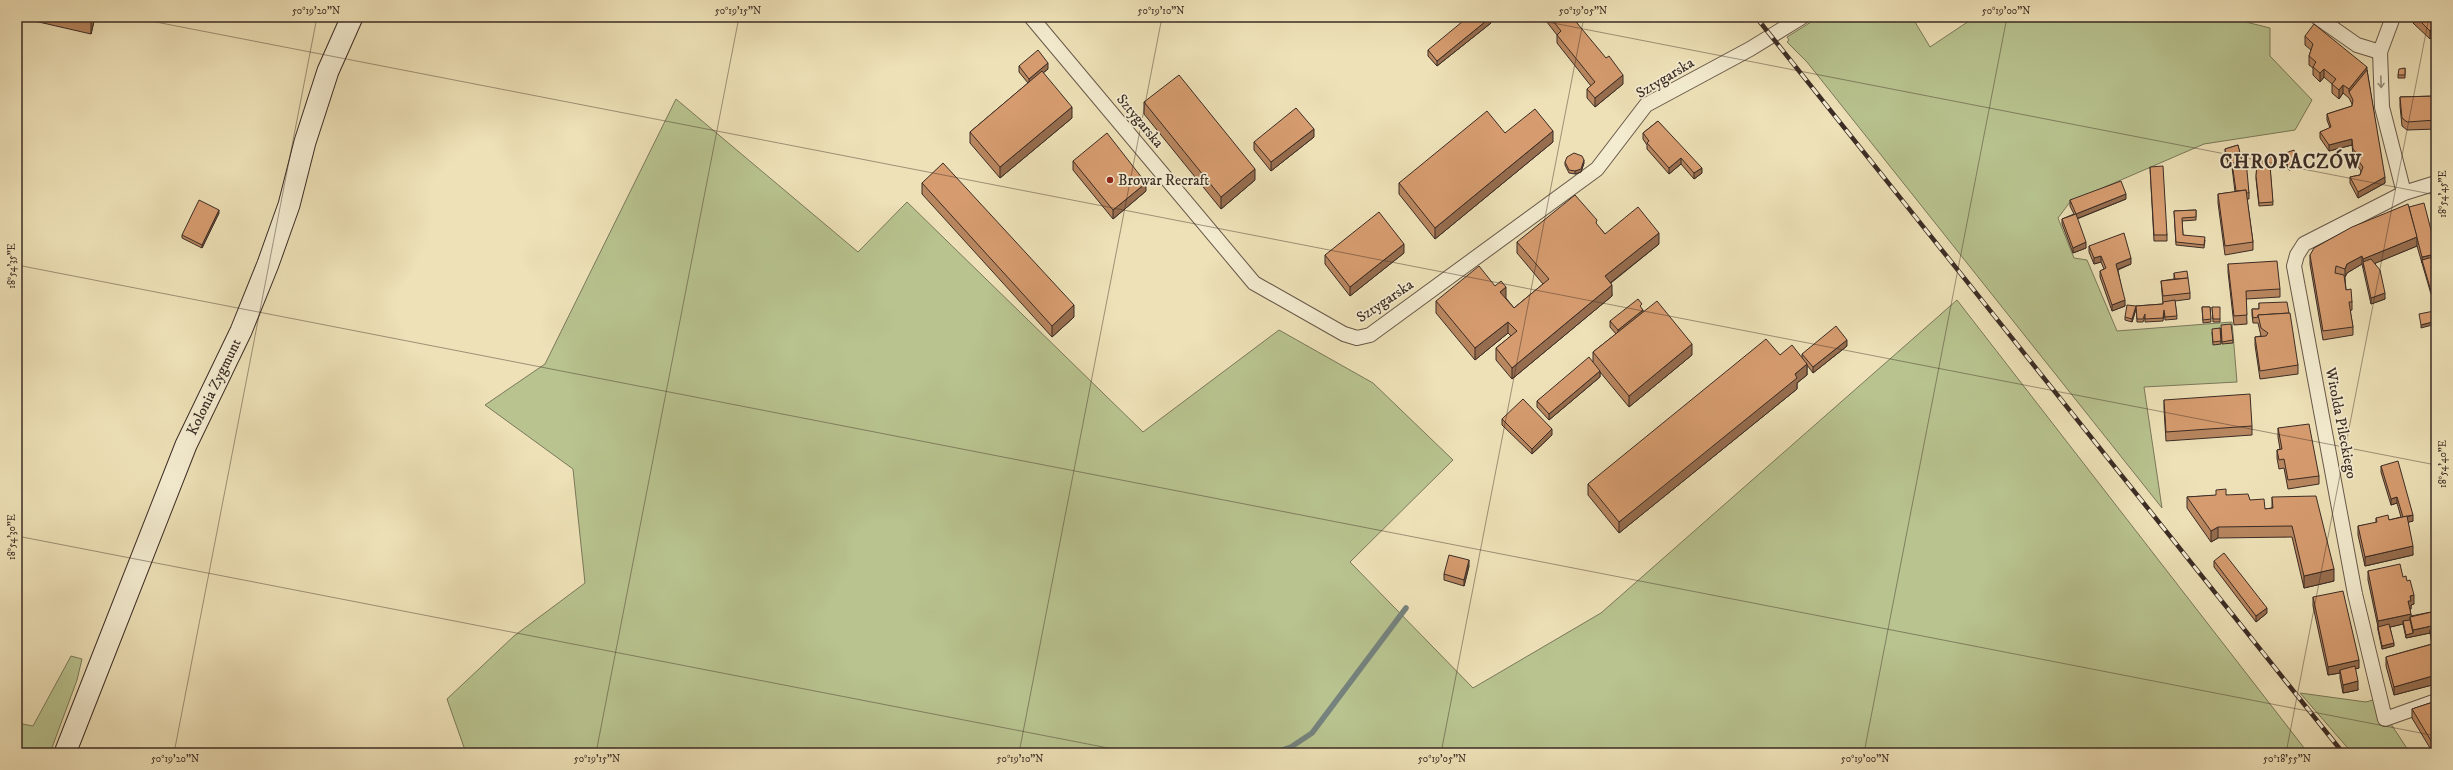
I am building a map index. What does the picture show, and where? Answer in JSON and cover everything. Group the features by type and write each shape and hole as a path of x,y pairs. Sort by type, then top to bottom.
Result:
{"street":[{"name":"Kolonia Zygmunt","path":"64,753 186,445 241,331 268,264 289,205 305,142 328,71 352,17"},
{"name":"Sztygarska","path":"1031,17 1254,283 1344,334 1357,338 1370,335 1597,169 1646,105 1750,48 1802,17"},
{"path":"2317,17 2357,45 2380,52"},
{"path":"2394,17 2380,52 2382,107 2404,193"},
{"name":"Witolda Pileckiego","path":"2436,183 2404,193 2304,244 2296,255 2294,266 2355,594 2385,719 2436,702"}],"green space":[{"path":"1819,17 1912,17 1930,47 1975,17 2226,17 2270,28 2270,56 2312,100 2295,130 2204,144 2070,202 2058,218 2074,258 2087,260 2117,331 2232,322 2237,382 2144,387 2162,508 1807,62 1787,42 1789,40 1787,37"},
{"path":"676,99 858,252 907,202 1143,432 1279,330 1373,383 1453,460 1350,562 1473,688 1601,613 1957,300 2308,753 466,753 447,699 514,636 585,583 573,469 485,405 545,364"},
{"path":"71,656 82,659 77,680 50,753 17,753 17,723 33,726"},
{"path":"2300,693 2366,702 2383,697 2387,718 2410,753 2352,753"}],"building":[{"path":"67,17 92,17 91,22"},
{"path":"1468,17 1491,17 1437,61 1428,50"},
{"path":"1550,17 1572,17 1606,58 1609,56 1623,75 1595,98 1587,89 1595,82 1557,35 1561,31"},
{"path":"2416,17 2436,17 2436,32 2432,28 2430,31"},
{"path":"2314,24 2367,67 2349,89 2343,85 2339,90 2332,84 2336,79 2324,69 2320,73 2313,67 2316,62 2309,56 2313,44 2305,36"},
{"path":"1038,50 1048,63 1029,79 1019,66"},
{"path":"2405,68 2405,75 2398,75 2399,69"},
{"path":"2367,70 2385,177 2358,192 2350,177 2360,175 2363,167 2355,156 2358,155 2353,149 2352,139 2329,145 2320,132 2331,127 2327,114 2352,106 2353,100 2349,92"},
{"path":"1042,71 1072,107 1000,167 970,132"},
{"path":"1179,75 1255,169 1221,197 1144,102"},
{"path":"2436,96 2436,120 2407,122 2402,118 2400,97"},
{"path":"1296,108 1314,129 1271,162 1254,142"},
{"path":"1535,109 1553,131 1435,228 1399,183 1487,111 1505,133"},
{"path":"1658,121 1702,168 1694,173 1681,158 1669,168 1647,143 1649,141 1643,133"},
{"name":"Browar Recraft","path":"1107,133 1146,183 1113,210 1073,161"},
{"path":"2238,145 2240,153 2226,156 2225,149"},
{"path":"2294,150 2299,164 2289,168 2283,154"},
{"path":"1574,153 1582,156 1584,160 1581,169 1575,171 1569,170 1565,162 1567,157"},
{"path":"2240,154 2242,161 2229,165 2227,157"},
{"path":"2274,156 2276,164 2270,165 2273,202 2259,203 2256,176 2257,163"},
{"path":"2246,160 2249,193 2246,193 2246,190 2236,191 2232,163"},
{"path":"943,163 1074,305 1052,326 922,183"},
{"path":"2163,166 2167,235 2154,235 2150,167"},
{"path":"2121,181 2126,194 2076,214 2070,200"},
{"path":"2246,190 2253,242 2225,246 2218,194"},
{"path":"1575,195 1597,220 1596,223 1605,234 1638,207 1659,233 1605,276 1612,285 1512,368 1496,348 1517,331 1508,322 1475,348 1436,301 1479,266 1495,286 1501,281 1506,287 1500,292 1514,308 1549,279 1517,242"},
{"path":"199,200 219,210 202,245 182,235"},
{"path":"2424,203 2436,254 2422,257 2409,207"},
{"path":"2408,204 2417,237 2363,259 2362,256 2347,264 2345,269 2336,266 2335,273 2344,275 2346,290 2351,289 2352,302 2349,302 2353,327 2323,331 2310,255 2314,248 2352,227"},
{"path":"2196,210 2196,217 2182,218 2183,235 2205,237 2204,245 2176,242 2174,211"},
{"path":"1379,212 1404,244 1350,287 1325,255"},
{"path":"2076,214 2086,242 2073,248 2062,219"},
{"path":"2124,233 2131,258 2116,264 2125,300 2112,305 2100,271 2106,268 2101,256 2094,258 2089,246"},
{"path":"2436,256 2436,268 2432,269 2436,283 2436,290 2431,291 2422,260"},
{"path":"2371,259 2380,270 2385,293 2371,298 2363,262"},
{"path":"2277,261 2280,289 2246,291 2247,315 2234,316 2228,264"},
{"path":"2187,271 2188,278 2175,279 2174,273"},
{"path":"2188,278 2190,293 2163,296 2161,281"},
{"path":"1638,299 1642,304 1640,306 1643,310 1618,330 1610,321"},
{"path":"2175,300 2177,316 2165,317 2164,310 2163,318 2145,319 2145,314 2143,319 2137,319 2136,306 2163,304 2163,302"},
{"path":"1657,301 1692,344 1629,396 1593,352"},
{"path":"2287,302 2289,313 2258,315 2258,317 2253,318 2252,309 2259,309 2259,303"},
{"path":"2127,305 2136,306 2132,319 2125,317"},
{"path":"2202,307 2210,307 2211,319 2203,320"},
{"path":"2212,307 2220,307 2220,319 2213,319"},
{"path":"2434,311 2436,321 2421,325 2419,314"},
{"path":"2290,313 2298,365 2260,371 2255,337 2266,336 2268,333 2261,328 2258,315"},
{"path":"2231,324 2233,340 2222,342 2221,325"},
{"path":"1836,326 1847,340 1813,367 1802,354"},
{"path":"2220,328 2221,341 2213,342 2212,329"},
{"path":"1766,339 1780,355 1792,345 1807,364 1795,374 1797,378 1619,522 1588,484"},
{"path":"1589,357 1600,371 1549,414 1537,401"},
{"path":"2250,394 2252,426 2166,432 2164,400"},
{"path":"1523,399 1552,429 1532,449 1502,419"},
{"path":"2309,424 2319,476 2288,480 2284,459 2279,460 2277,450 2282,449 2278,428"},
{"path":"2398,461 2413,515 2403,517 2397,497 2391,499 2381,466"},
{"path":"2226,489 2226,495 2248,494 2250,500 2264,499 2265,509 2273,508 2272,497 2316,496 2334,569 2304,576 2292,526 2218,527 2211,531 2187,497 2216,495 2216,490"},
{"path":"2388,515 2389,520 2407,516 2413,546 2365,557 2358,526 2377,522 2376,518"},
{"path":"2224,553 2267,608 2256,616 2214,561"},
{"path":"1449,555 1469,560 1464,580 1444,574"},
{"path":"2400,564 2403,577 2406,576 2407,581 2410,580 2414,595 2410,596 2411,601 2408,601 2411,614 2378,621 2368,571"},
{"path":"2343,591 2359,660 2328,667 2313,597"},
{"path":"2436,611 2436,625 2413,630 2410,617"},
{"path":"2410,620 2413,633 2406,635 2403,621"},
{"path":"2389,624 2394,643 2382,646 2378,627"},
{"path":"2436,628 2436,641 2432,642 2430,630"},
{"path":"2436,643 2436,675 2394,687 2386,657"},
{"path":"2355,666 2358,681 2343,685 2340,670"},
{"path":"2436,701 2436,749 2412,709"}],"waterway":[{"path":"1273,753 1291,747 1312,733 1406,608"}],"railway":[{"path":"1756,17 2343,753"}],"place":[{"name":"Browar Recraft","path":"1110,180"}],"district":[{"name":"CHROPACZÓW","path":"2291,162"}]}
